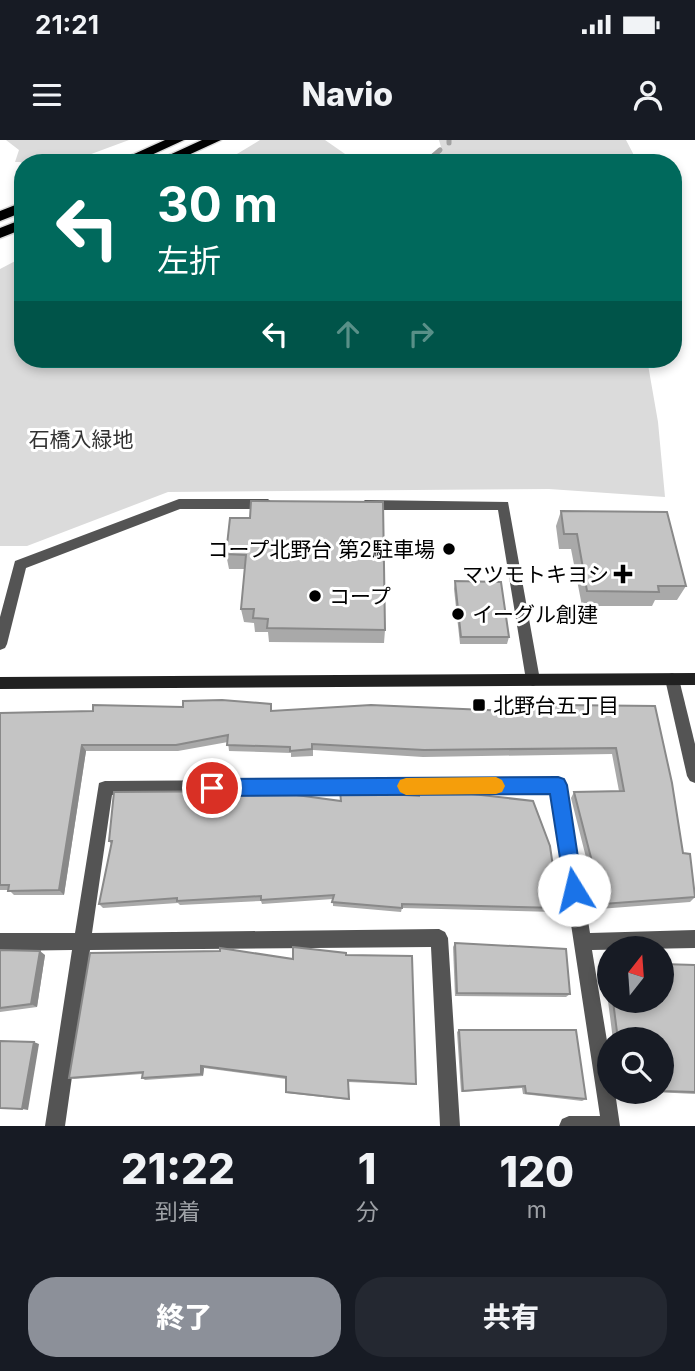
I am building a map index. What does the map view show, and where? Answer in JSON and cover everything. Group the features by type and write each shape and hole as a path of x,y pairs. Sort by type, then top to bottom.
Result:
{"highway":[{"path":"136,154 162,140"},
{"path":"142,154 177,140"},
{"path":"181,154 214,140"}],"street":[{"path":"0,644 20,565 179,504 288,504"},
{"path":"355,505 504,505 533,680"},
{"path":"671,679 695,776"},
{"path":"0,683 695,679"},
{"path":"55,1126 106,788 558,785 611,1125 569,1126"},
{"path":"0,942 439,938 450,1126"},
{"path":"582,942 695,939"}],"green space":[{"path":"6,140 129,140 91,154 18,154 19,150"},
{"path":"260,140 325,140 345,154 237,154"},
{"path":"439,140 626,140 633,154 432,154 441,147"},
{"name":"石橋入緑地","path":"14,262 14,368 649,368 658,422 665,497 549,489 168,492 27,546 0,546 0,269"}],"building":[{"name":"コープ","path":"251,501 383,502 385,630 267,628 268,619 253,618 254,609 241,609 246,555 226,554 230,518 250,518"},
{"name":"マツモトキヨシ","path":"561,511 667,512 686,586 658,586 659,592 587,591 577,534 564,534"},
{"path":"455,581 501,582 509,637 461,637"},
{"path":"222,700 271,704 271,711 371,705 509,711 560,705 655,706 672,783 683,853 690,854 695,897 603,904 574,792 624,791 616,748 424,750 312,744 312,749 290,751 290,747 227,745 228,735 176,745 82,745 59,890 8,891 9,885 0,885 0,713 93,711 93,705 183,707 183,701"},
{"path":"267,791 341,801 340,791 419,796 419,793 472,794 533,801 550,846 559,908 402,904 402,908 332,902 334,895 261,900 261,896 177,901 177,898 99,904 112,841 109,841 114,792"},
{"path":"455,943 566,949 570,994 457,993"},
{"path":"293,947 346,955 412,956 416,1084 348,1080 349,1099 286,1092 286,1077 201,1066 201,1074 142,1078 143,1072 69,1078 90,953 220,951 220,948 293,959"},
{"path":"0,950 40,951 31,1004 0,1008"},
{"path":"674,964 695,965 695,1092 674,1091 674,1027 616,1027 615,1013 674,1013"},
{"path":"459,1030 576,1030 586,1099 526,1093 525,1086 463,1091"},
{"path":"0,1041 34,1042 22,1109 0,1108"}],"waterway":[{"path":"435,154 440,150"}],"slow traffic":[{"path":"406,786 496,786"}],"place":[{"name":"コープ北野台 第2駐車場","path":"449,549"},
{"name":"マツモトキヨシ","path":"623,574"},
{"name":"コープ","path":"315,596"},
{"name":"イーグル創建","path":"458,614"},
{"name":"北野台五丁目","path":"479,705"}],"route":[{"path":"212,788 558,785 574,890"}]}
